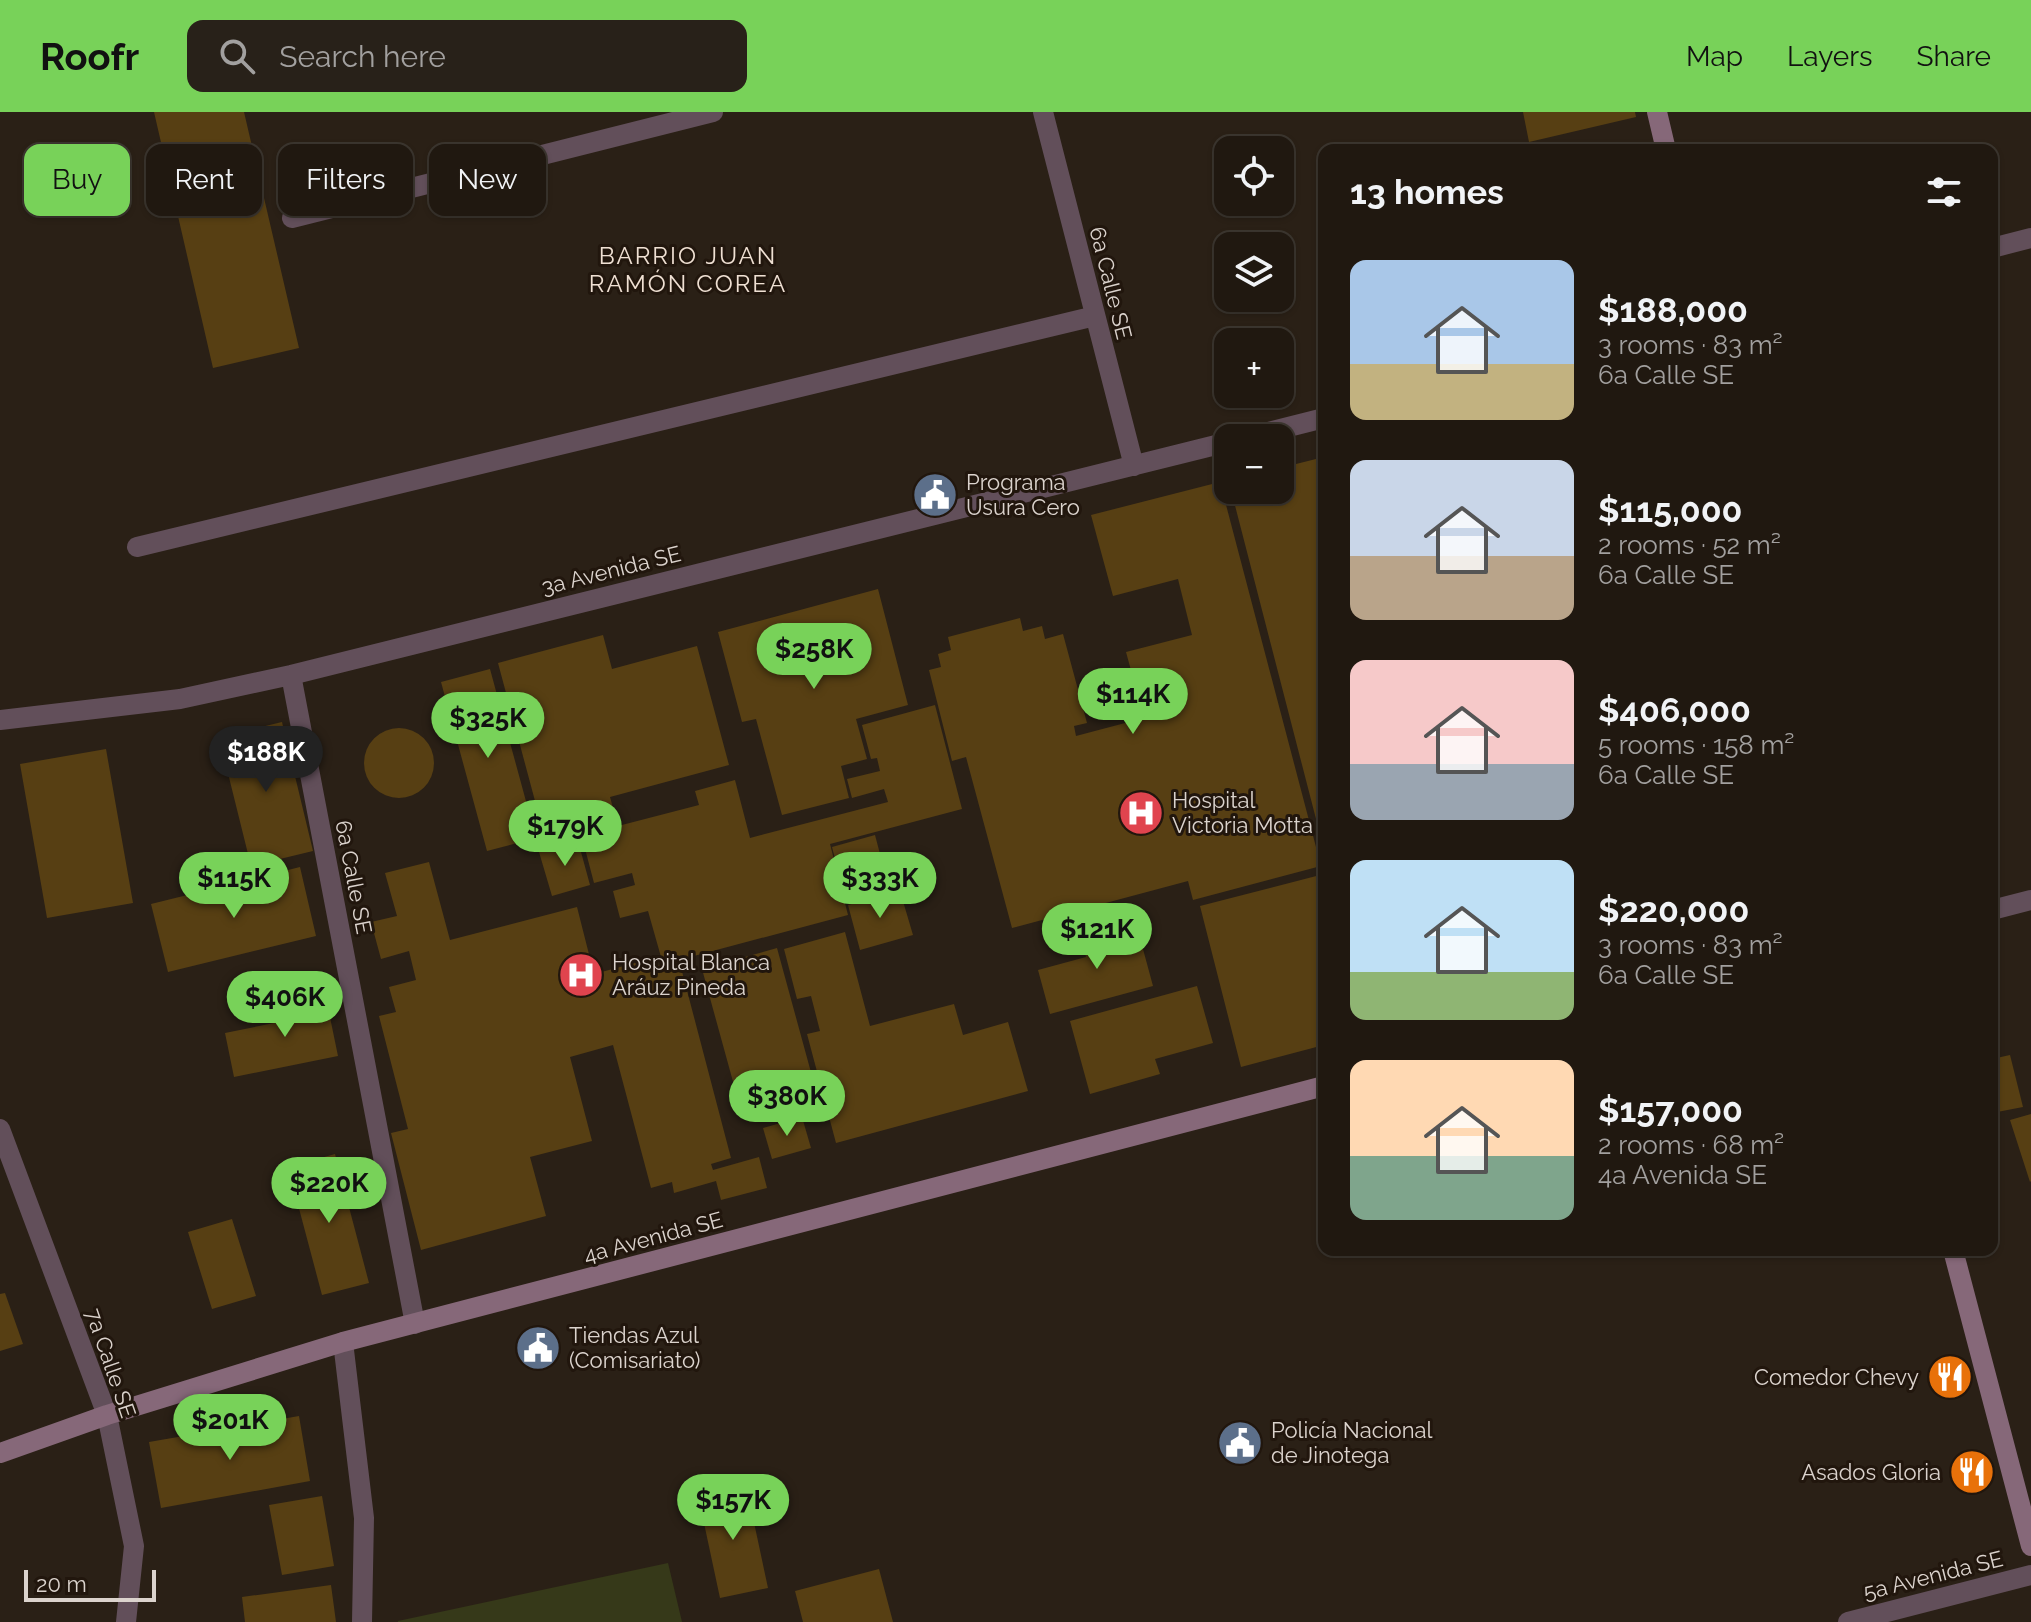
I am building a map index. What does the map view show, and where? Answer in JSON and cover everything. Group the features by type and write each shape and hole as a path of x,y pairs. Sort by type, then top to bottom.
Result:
{"street":[{"path":"292,218 713,112"},
{"name":"6a Calle SE","path":"1043,112 1134,466"},
{"path":"1657,112 1665,144"},
{"path":"1998,246 2031,238"},
{"path":"137,547 1095,316"},
{"path":"1294,426 1318,420"},
{"name":"3a Avenida SE","path":"0,720 180,699 291,675 1214,446"},
{"name":"6a Calle SE","path":"291,675 415,1324"},
{"path":"1998,908 2031,900"},
{"name":"4a Avenida SE","path":"0,1453 107,1415 343,1342 1318,1088"},
{"name":"7a Calle SE","path":"0,1129 107,1415 134,1546 126,1622"},
{"path":"1955,1256 2031,1546"},
{"path":"343,1342 364,1518 362,1622"},
{"name":"5a Avenida SE","path":"1848,1622 2031,1575"}],"green space":[{"path":"668,1563 682,1622 398,1622 398,1621"}],"building":[{"path":"154,112 244,112 251,144 161,144"},
{"path":"1523,112 1635,112 1636,117 1529,142"},
{"path":"262,189 299,348 213,368 178,216 262,216"},
{"path":"1318,458 1318,827 1235,504 1294,504 1294,464"},
{"path":"1214,484 1214,504 1226,504 1318,855 1318,867 1193,900 1188,881 1012,928 966,757 952,761 929,670 941,667 938,654 951,650 948,637 1020,618 1023,631 1042,626 1045,639 1063,634 1087,723 1074,726 1076,736 1144,718 1126,652 1192,635 1178,579 1113,596 1091,515"},
{"path":"878,589 908,705 856,719 867,759 841,766 849,798 782,815 756,719 742,722 718,632"},
{"path":"603,635 612,669 697,646 729,765 610,797 618,826 699,805 695,791 735,780 750,838 888,802 884,789 852,798 847,779 880,771 877,758 871,759 862,725 935,705 962,809 830,844 848,915 679,960 731,1158 711,1164 713,1170 759,1157 767,1188 721,1200 716,1181 674,1193 672,1182 651,1188 613,1045 570,1057 592,1141 530,1157 546,1216 421,1250 391,1133 408,1129 379,1016 396,1012 389,987 416,980 409,951 381,959 371,922 397,916 385,873 429,862 450,940 577,907 594,974 650,959 652,967 663,964 648,911 620,918 613,891 635,885 632,873 594,883 577,818 542,827 498,663"},
{"path":"490,669 536,838 487,851 441,682"},
{"path":"282,722 313,851 251,866 219,737"},
{"path":"399,728 424,738 434,763 424,788 399,798 374,788 364,763 374,738"},
{"path":"106,749 133,903 47,918 20,764"},
{"path":"875,835 889,888 846,900 832,847"},
{"path":"578,841 590,885 552,896 539,852"},
{"path":"300,867 316,936 168,972 151,904"},
{"path":"1318,876 1318,1047 1241,1067 1200,906"},
{"path":"900,891 913,935 860,950 848,905"},
{"path":"1117,922 1124,943 1140,938 1153,986 1050,1014 1038,970 1086,957 1079,932"},
{"path":"845,932 870,1026 954,1004 963,1035 1008,1022 1028,1091 836,1143 807,1034 820,1031 811,996 797,999 784,949"},
{"path":"777,948 815,1087 740,1107 702,969"},
{"path":"1197,986 1213,1043 1155,1059 1160,1074 1090,1094 1070,1021"},
{"path":"325,993 338,1056 234,1077 225,1033 289,1020 285,1001"},
{"path":"2010,1055 2023,1107 1998,1112 1998,1058"},
{"path":"2031,1114 2031,1181 2030,1182 2010,1120"},
{"path":"802,1117 811,1148 772,1159 763,1128"},
{"path":"335,1154 369,1283 322,1295 288,1167"},
{"path":"232,1219 256,1296 212,1309 188,1232"},
{"path":"5,1293 23,1344 0,1351 0,1294"},
{"path":"299,1416 310,1481 161,1508 149,1442"},
{"path":"746,1485 768,1588 720,1598 698,1495"},
{"path":"322,1496 334,1566 282,1575 269,1505"},
{"path":"879,1569 893,1622 803,1622 795,1591"},
{"path":"331,1585 336,1622 245,1622 242,1597"}],"place":[{"name":"Programa Usura Cero","path":"935,495"},
{"name":"Hospital Victoria Motta","path":"1141,813"},
{"name":"Hospital Blanca Aráuz Pineda","path":"581,975"},
{"name":"Tiendas Azul (Comisariato)","path":"538,1348"},
{"name":"Comedor Chevy","path":"1950,1377"},
{"name":"Policía Nacional de Jinotega","path":"1240,1443"},
{"name":"Asados Gloria","path":"1972,1472"}],"district":[{"name":"BARRIO JUAN RAMÓN COREA","path":"688,269"}]}
